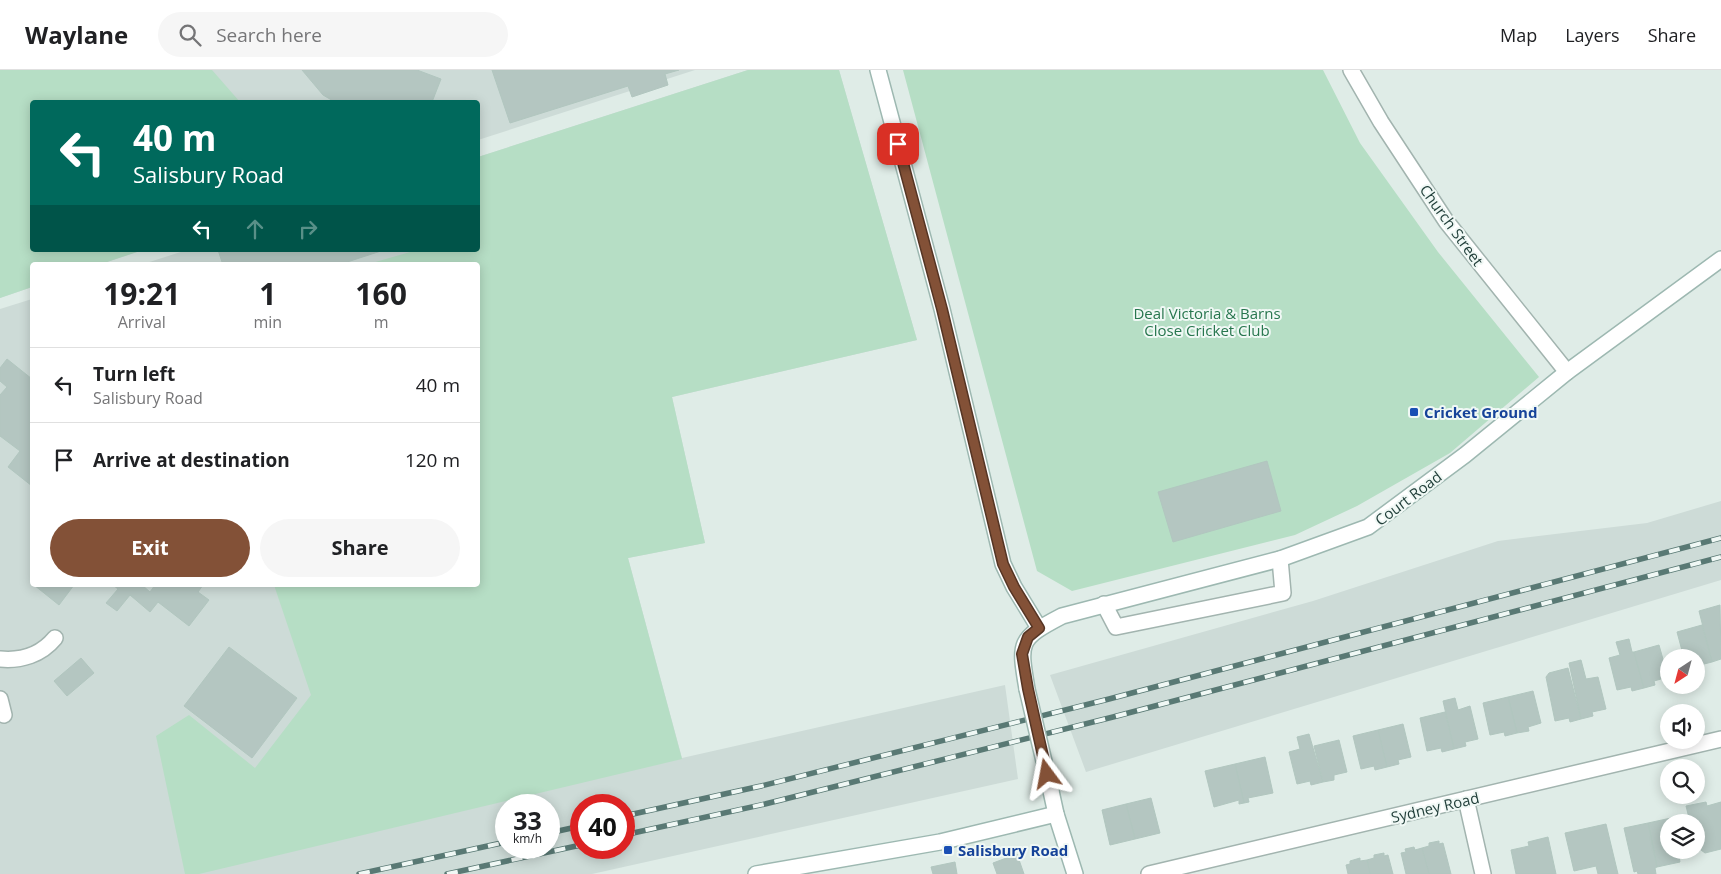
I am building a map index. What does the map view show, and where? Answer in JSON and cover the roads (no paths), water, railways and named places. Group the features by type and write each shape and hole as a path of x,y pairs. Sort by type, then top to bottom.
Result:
{"street":[{"path":"878,70 942,309 1003,564 1014,587 1039,628 1028,637 1022,654 1056,814 1075,874"},
{"name":"Church Street","path":"1351,70 1381,122 1446,222 1567,372"},
{"name":"Court Road","path":"1039,628 1062,616 1280,559 1368,527 1465,455 1567,372 1721,259"},
{"path":"1104,604 1116,627 1283,593 1280,559"},
{"path":"0,659 13,660 30,656 48,646 55,638"},
{"path":"0,699 4,716"},
{"name":"Sydney Road","path":"1149,874 1721,739"},
{"path":"1466,799 1483,874"},
{"path":"756,874 940,842 1056,814"}],"railway":[{"path":"635,814 761,786 1109,699 1721,538"},
{"path":"635,833 765,804 1113,717 1721,557"},
{"path":"560,831 570,828"},
{"path":"359,874 495,844"},
{"path":"447,874 570,847"}],"place":[{"name":"Cricket Ground","path":"1414,412"},
{"name":"Salisbury Road","path":"948,850"}],"park label":[{"name":"Deal Victoria & Barns Close Cricket Club","path":"1207,322"}]}
